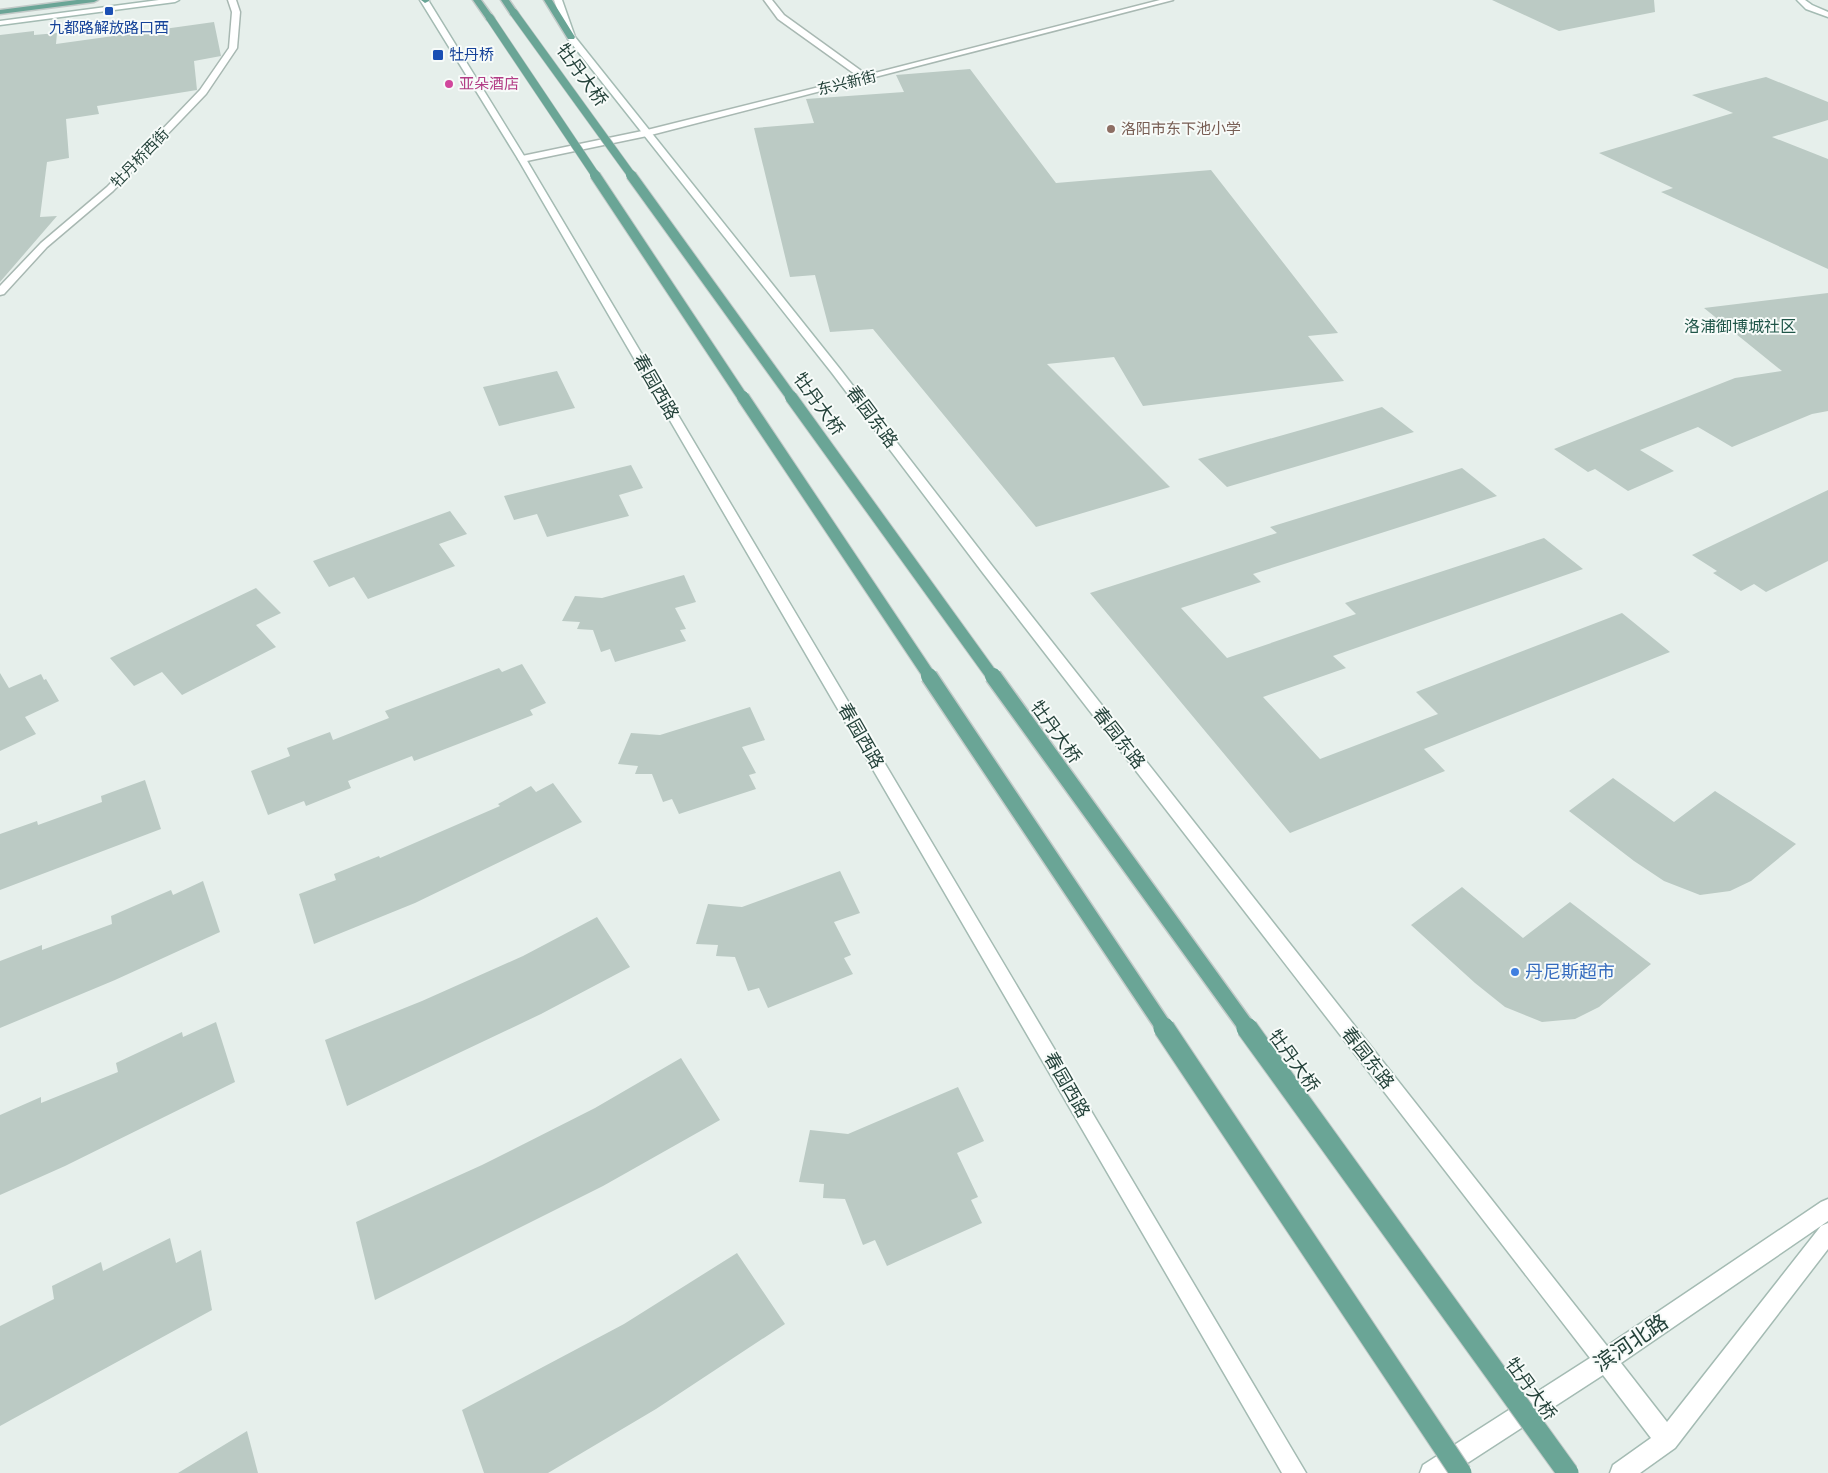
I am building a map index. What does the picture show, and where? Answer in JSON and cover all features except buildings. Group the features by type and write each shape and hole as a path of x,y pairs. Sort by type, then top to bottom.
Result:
{"main road":[{"path":"0,12 94,0"},
{"path":"477,0 1461,1473"},
{"name":"牡丹大桥","path":"505,0 1568,1473"},
{"path":"548,0 571,36"}],"street":[{"path":"0,23 174,0"},
{"name":"牡丹桥西街","path":"0,292 44,245 110,189 203,92 233,48 236,12 232,0"},
{"name":"春园西路","path":"425,0 522,159 1294,1473"},
{"name":"春园东路","path":"558,0 571,36 836,371 1000,585 1667,1440"},
{"path":"768,0 781,17 866,78"},
{"name":"东兴新街","path":"522,159 647,133 1170,0"},
{"path":"1801,0 1809,7 1827,13"},
{"path":"1809,7 1828,3"},
{"name":"滨河北路","path":"1430,1473 1605,1362 1828,1209"},
{"path":"1621,1473 1667,1440 1828,1233"}],"place":[{"name":"九都路解放路口西","path":"109,11"},
{"name":"牡丹桥","path":"438,55"},
{"name":"亚朵酒店","path":"449,84"},
{"name":"洛阳市东下池小学","path":"1111,129"},
{"name":"丹尼斯超市","path":"1515,972"}],"district":[{"name":"洛浦御博城社区","path":"1740,326"}]}
